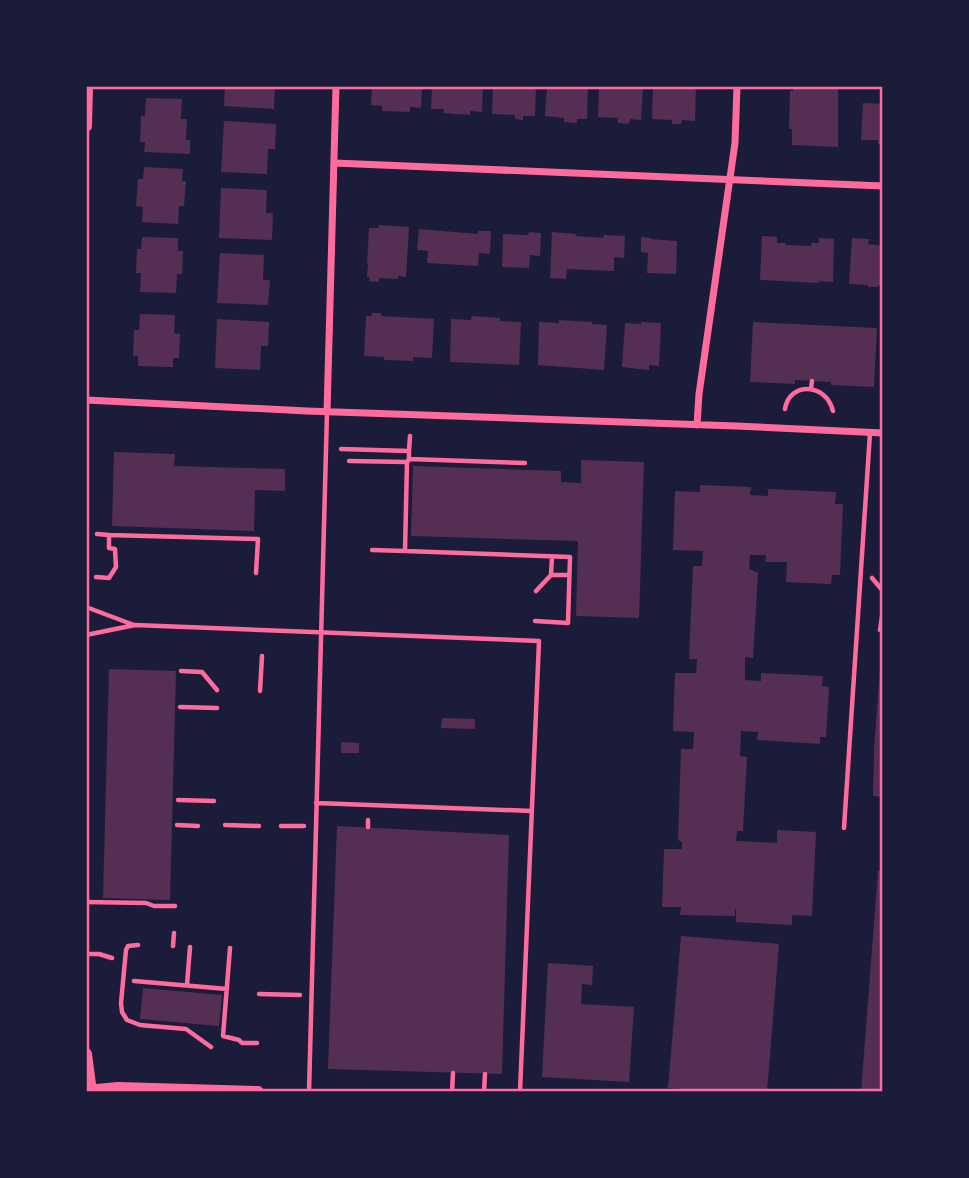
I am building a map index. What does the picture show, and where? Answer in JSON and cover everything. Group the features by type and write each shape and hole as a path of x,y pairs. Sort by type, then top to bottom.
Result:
{"main road":[{"path":"86,126 87,86"},
{"path":"86,1054 90,1091 130,1088 258,1092"}],"street":[{"path":"327,412 336,86"},
{"path":"697,425 699,394 735,143 737,86"},
{"path":"334,163 883,186"},
{"path":"86,400 883,433"}],"lane":[{"path":"309,1092 327,412"},
{"path":"844,828 870,433"},
{"path":"86,607 135,625"},
{"path":"86,635 135,625 539,641 520,1092"},
{"path":"316,803 532,810"},
{"path":"138,945 128,946 125,950 121,1003 127,1020 135,1024 187,1030 211,1047"}],"path":[{"path":"811,389 812,381"},
{"path":"785,409 786,403 795,393 811,389 824,394 833,411"},
{"path":"405,551 410,436"},
{"path":"341,449 409,451"},
{"path":"349,461 526,463"},
{"path":"97,534 258,539 256,573"},
{"path":"96,578 108,578 116,567 115,548 109,548 109,535"},
{"path":"372,550 570,557 568,623 535,621"},
{"path":"536,591 551,575 552,557"},
{"path":"551,575 569,575"},
{"path":"871,577 883,591"},
{"path":"883,610 880,630 883,630"},
{"path":"260,691 262,656"},
{"path":"181,671 202,672 218,690"},
{"path":"180,707 217,708"},
{"path":"178,800 214,801"},
{"path":"368,820 368,827"},
{"path":"177,825 198,825"},
{"path":"225,825 259,826"},
{"path":"281,826 304,826"},
{"path":"86,902 175,906"},
{"path":"173,946 174,933"},
{"path":"187,985 190,947"},
{"path":"230,948 223,1037 243,1043 257,1043"},
{"path":"86,954 118,960"},
{"path":"131,980 227,989"},
{"path":"259,994 300,995"},
{"path":"243,1043 243,1049"},
{"path":"452,1092 453,1073"},
{"path":"484,1092 485,1074"}],"building":[{"path":"225,86 275,86 274,109 224,106"},
{"path":"372,86 422,86 421,108 410,107 410,112 382,111 382,106 371,105"},
{"path":"432,86 483,86 482,112 470,111 470,115 443,113 444,109 431,109"},
{"path":"493,86 536,86 535,116 523,116 523,120 515,119 515,115 492,114"},
{"path":"547,86 588,86 587,119 577,119 577,123 564,122 564,118 545,116"},
{"path":"599,86 643,86 641,120 630,119 629,124 618,123 618,118 598,117"},
{"path":"653,86 696,88 695,121 682,120 681,124 672,124 672,120 652,119"},
{"path":"793,86 838,86 838,147 792,145 792,129 789,129 790,91 793,91"},
{"path":"146,98 182,99 181,119 187,119 186,140 190,140 190,154 144,152 145,142 140,142 141,116 145,116"},
{"path":"863,103 883,104 883,145 878,144 878,140 861,140"},
{"path":"224,121 276,124 275,149 268,149 267,174 221,172"},
{"path":"144,167 183,169 182,181 186,181 184,206 179,206 178,224 142,222 143,207 136,206 138,179 143,179"},
{"path":"221,188 267,190 266,213 273,213 272,240 219,238"},
{"path":"379,225 409,227 406,277 369,281 369,228 379,228"},
{"path":"419,229 478,234 478,231 491,231 490,254 479,253 478,266 427,263 428,251 417,250"},
{"path":"529,232 541,233 540,256 530,255 529,268 502,267 503,234 528,235"},
{"path":"552,232 603,238 604,235 625,236 624,258 614,257 614,271 567,269 566,279 550,278"},
{"path":"762,236 777,237 777,243 786,243 785,245 812,246 811,243 819,243 819,238 834,239 833,282 760,280"},
{"path":"142,237 178,238 178,251 183,251 182,274 177,274 176,293 140,292 141,273 136,273 137,249 141,249"},
{"path":"641,237 677,241 676,274 647,273 648,253 641,252"},
{"path":"852,238 869,239 868,244 883,246 883,286 849,284"},
{"path":"220,253 264,255 263,280 270,280 268,305 217,303"},
{"path":"371,313 434,319 432,358 413,357 413,361 364,356 366,316 372,316"},
{"path":"140,314 175,315 174,333 180,334 179,358 173,358 173,367 138,366 138,356 133,356 134,330 139,330"},
{"path":"472,316 521,322 519,365 450,362 451,319 471,320"},
{"path":"217,319 269,322 268,346 261,346 260,370 215,368"},
{"path":"559,320 607,325 604,370 538,365 539,322 559,323"},
{"path":"753,322 877,328 874,387 795,380 795,384 750,382"},
{"path":"625,323 661,323 659,366 649,365 649,370 622,367"},
{"path":"114,452 175,454 174,466 285,469 285,491 255,490 254,531 112,526"},
{"path":"581,460 644,462 639,618 576,616 578,541 411,536 413,466 561,471 561,482 581,483"},
{"path":"700,485 751,487 750,495 768,496 768,489 836,492 835,504 843,504 840,575 832,575 831,584 786,582 787,562 765,562 766,555 750,555 749,569 758,573 753,658 745,657 745,680 761,681 761,673 823,676 822,686 829,687 826,737 820,737 820,744 757,740 758,732 741,731 740,756 747,757 743,831 737,831 736,841 777,843 777,830 816,832 812,916 792,915 792,925 736,922 736,909 735,916 680,915 681,907 662,907 664,849 682,849 682,842 678,840 681,749 693,749 694,732 673,731 675,673 696,673 697,659 689,659 693,566 702,566 703,551 673,550 675,491 700,492"},
{"path":"881,495 883,496 883,521 880,521"},
{"path":"883,656 883,797 873,796"},
{"path":"109,669 176,671 170,900 103,898"},
{"path":"442,718 475,719 475,729 441,728"},
{"path":"341,742 359,743 359,753 341,753"},
{"path":"337,826 509,835 502,1074 328,1069"},
{"path":"878,871 883,871 883,1092 861,1092"},
{"path":"681,936 779,944 767,1092 668,1088"},
{"path":"548,963 593,966 592,985 582,984 581,1004 634,1007 629,1082 542,1077"},
{"path":"143,988 222,995 219,1026 140,1019"}]}
